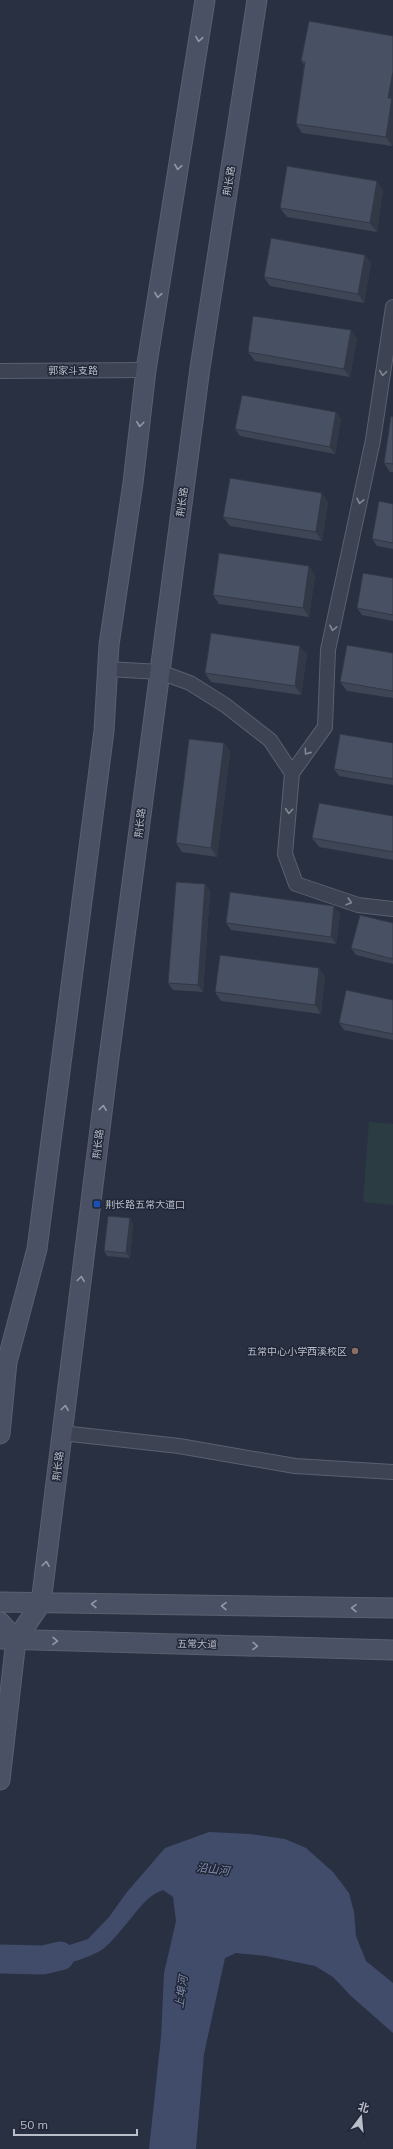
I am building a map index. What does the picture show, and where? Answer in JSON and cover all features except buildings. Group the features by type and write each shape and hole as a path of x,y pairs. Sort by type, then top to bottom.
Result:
{"main road":[{"path":"0,1434 7,1362 37,1249 104,731 109,645 133,483 146,370 205,0"},
{"name":"荆长路","path":"0,1780 8,1640 41,1603 200,368 257,0"},
{"path":"0,1602 393,1608"},
{"path":"0,1622 8,1640"},
{"name":"五常大道","path":"8,1640 393,1650"}],"street":[{"path":"393,307 373,440 328,650 325,727 292,773 285,854 296,884 358,905 393,909"},
{"name":"郭家斗支路","path":"0,371 146,370"},
{"path":"108,669 160,672 190,683 225,705 270,740 292,773"},
{"path":"62,1432 178,1446 295,1466 393,1472"}],"shaded area":[{"path":"369,1122 393,1124 393,1205 363,1202"}],"water":[{"name":"上埠河","path":"209,1832 250,1834 285,1839 306,1848 333,1872 349,1893 354,1912 356,1936 366,1961 393,1983 393,2033 351,1996 333,1977 315,1966 266,1956 236,1953 225,1958 204,2054 196,2149 149,2149 161,2037 164,1973 176,1921 173,1897 163,1890 156,1893 140,1907 115,1938 103,1949 91,1956 71,1963 20,1972 21,1946 66,1946 88,1939 109,1917 127,1892 165,1848"}],"waterway":[{"name":"沿山河","path":"0,1959 43,1960 60,1956"}],"place":[{"name":"荆长路五常大道口","path":"97,1204"},
{"name":"五常中心小学西溪校区","path":"355,1351"}]}
